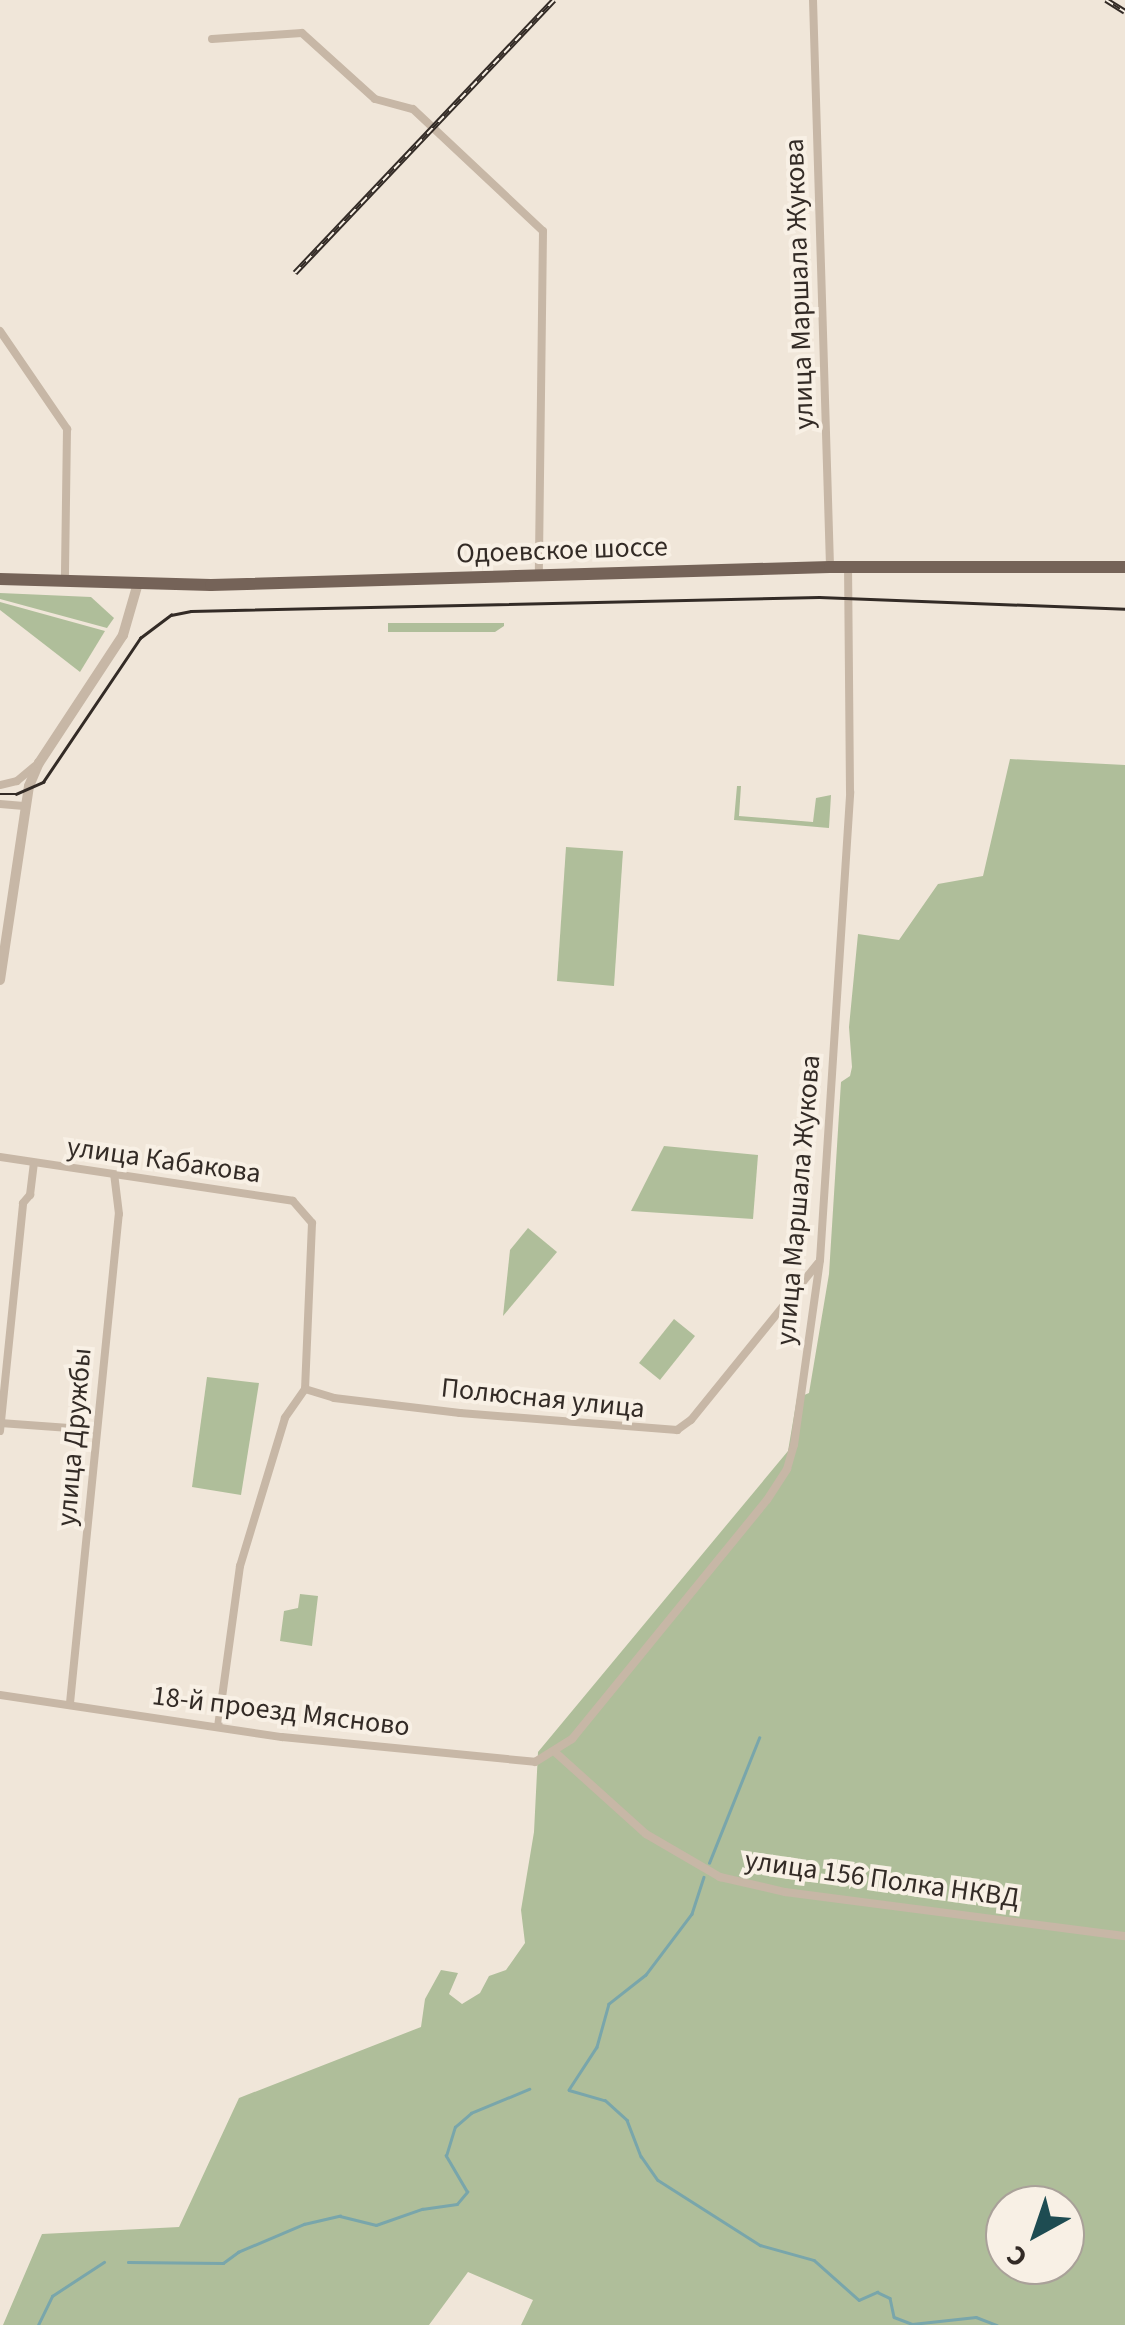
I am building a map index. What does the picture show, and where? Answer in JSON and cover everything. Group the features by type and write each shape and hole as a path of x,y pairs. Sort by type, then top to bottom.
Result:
{"main road":[{"name":"Одоевское шоссе","path":"0,579 138,583 830,566 1125,567"}],"street":[{"name":"улица Маршала Жукова","path":"813,0 830,566"},
{"path":"212,38 302,33 374,99 413,109 542,231 539,575"},
{"path":"0,331 66,429 64,582"},
{"name":"улица Маршала Жукова","path":"556,1752 752,1520 787,1469 799,1420 820,1260 850,792 848,567"},
{"path":"0,980 24,806 38,763 123,635 138,583"},
{"path":"0,784 17,781 38,763"},
{"path":"0,804 24,806"},
{"name":"улица Кабакова","path":"0,1157 293,1201 312,1222 305,1389"},
{"path":"0,1431 23,1203 30,1195 34,1164"},
{"name":"улица Дружбы","path":"70,1704 118,1214 114,1175"},
{"name":"Полюсная улица","path":"305,1389 334,1398 460,1413 677,1430 691,1420 820,1260"},
{"path":"218,1727 240,1566 284,1418 305,1389"},
{"path":"0,1423 97,1430"},
{"name":"18-й проезд Мясново","path":"0,1696 282,1738 534,1762 556,1752"},
{"name":"улица 156 Полка НКВД","path":"556,1752 646,1834 720,1877 785,1892 1125,1936"}],"green space":[{"path":"0,593 91,597 114,618 107,628 0,599"},
{"path":"0,602 105,631 80,672 0,610"},
{"path":"388,623 504,626 495,632 388,632"},
{"path":"1010,759 1125,765 1125,2325 521,2325 533,2300 468,2272 429,2325 3,2325 42,2234 179,2227 239,2098 421,2027 425,1999 441,1970 458,1973 449,1994 462,2004 480,1993 489,1976 506,1970 525,1943 521,1910 534,1832 538,1752 788,1451 797,1398 809,1393 829,1274 841,1082 850,1076 852,1067 849,1027 858,934 899,940 938,884 983,876"},
{"path":"737,786 741,786 739,816 813,822 816,798 831,795 829,828 734,820"},
{"path":"566,847 623,851 614,986 557,981"},
{"path":"664,1146 758,1155 753,1219 631,1211"},
{"path":"528,1228 557,1252 503,1316 510,1250"},
{"path":"674,1319 695,1336 660,1380 639,1363"},
{"path":"207,1377 259,1383 241,1495 192,1487"},
{"path":"300,1594 318,1596 312,1646 280,1641 284,1611 298,1608"}],"waterway":[{"path":"709,1863 759,1738"},
{"path":"704,1877 692,1914 646,1975 609,2004 597,2047 569,2090 605,2100 627,2120 641,2156 658,2180 760,2245 814,2260 859,2300 877,2292 890,2298 894,2317 912,2324 976,2317 997,2325"},
{"path":"128,2262 223,2263 238,2252 304,2224 340,2216 376,2225 422,2209 457,2204 467,2192 446,2156 455,2127 471,2113 529,2089"},
{"path":"38,2325 52,2296 104,2262"}],"tram line":[{"path":"0,794 16,794 43,782 140,638 171,615 191,611 819,597 1125,609"}],"railway":[{"path":"295,273 554,0"},
{"path":"1106,0 1125,12"}]}
